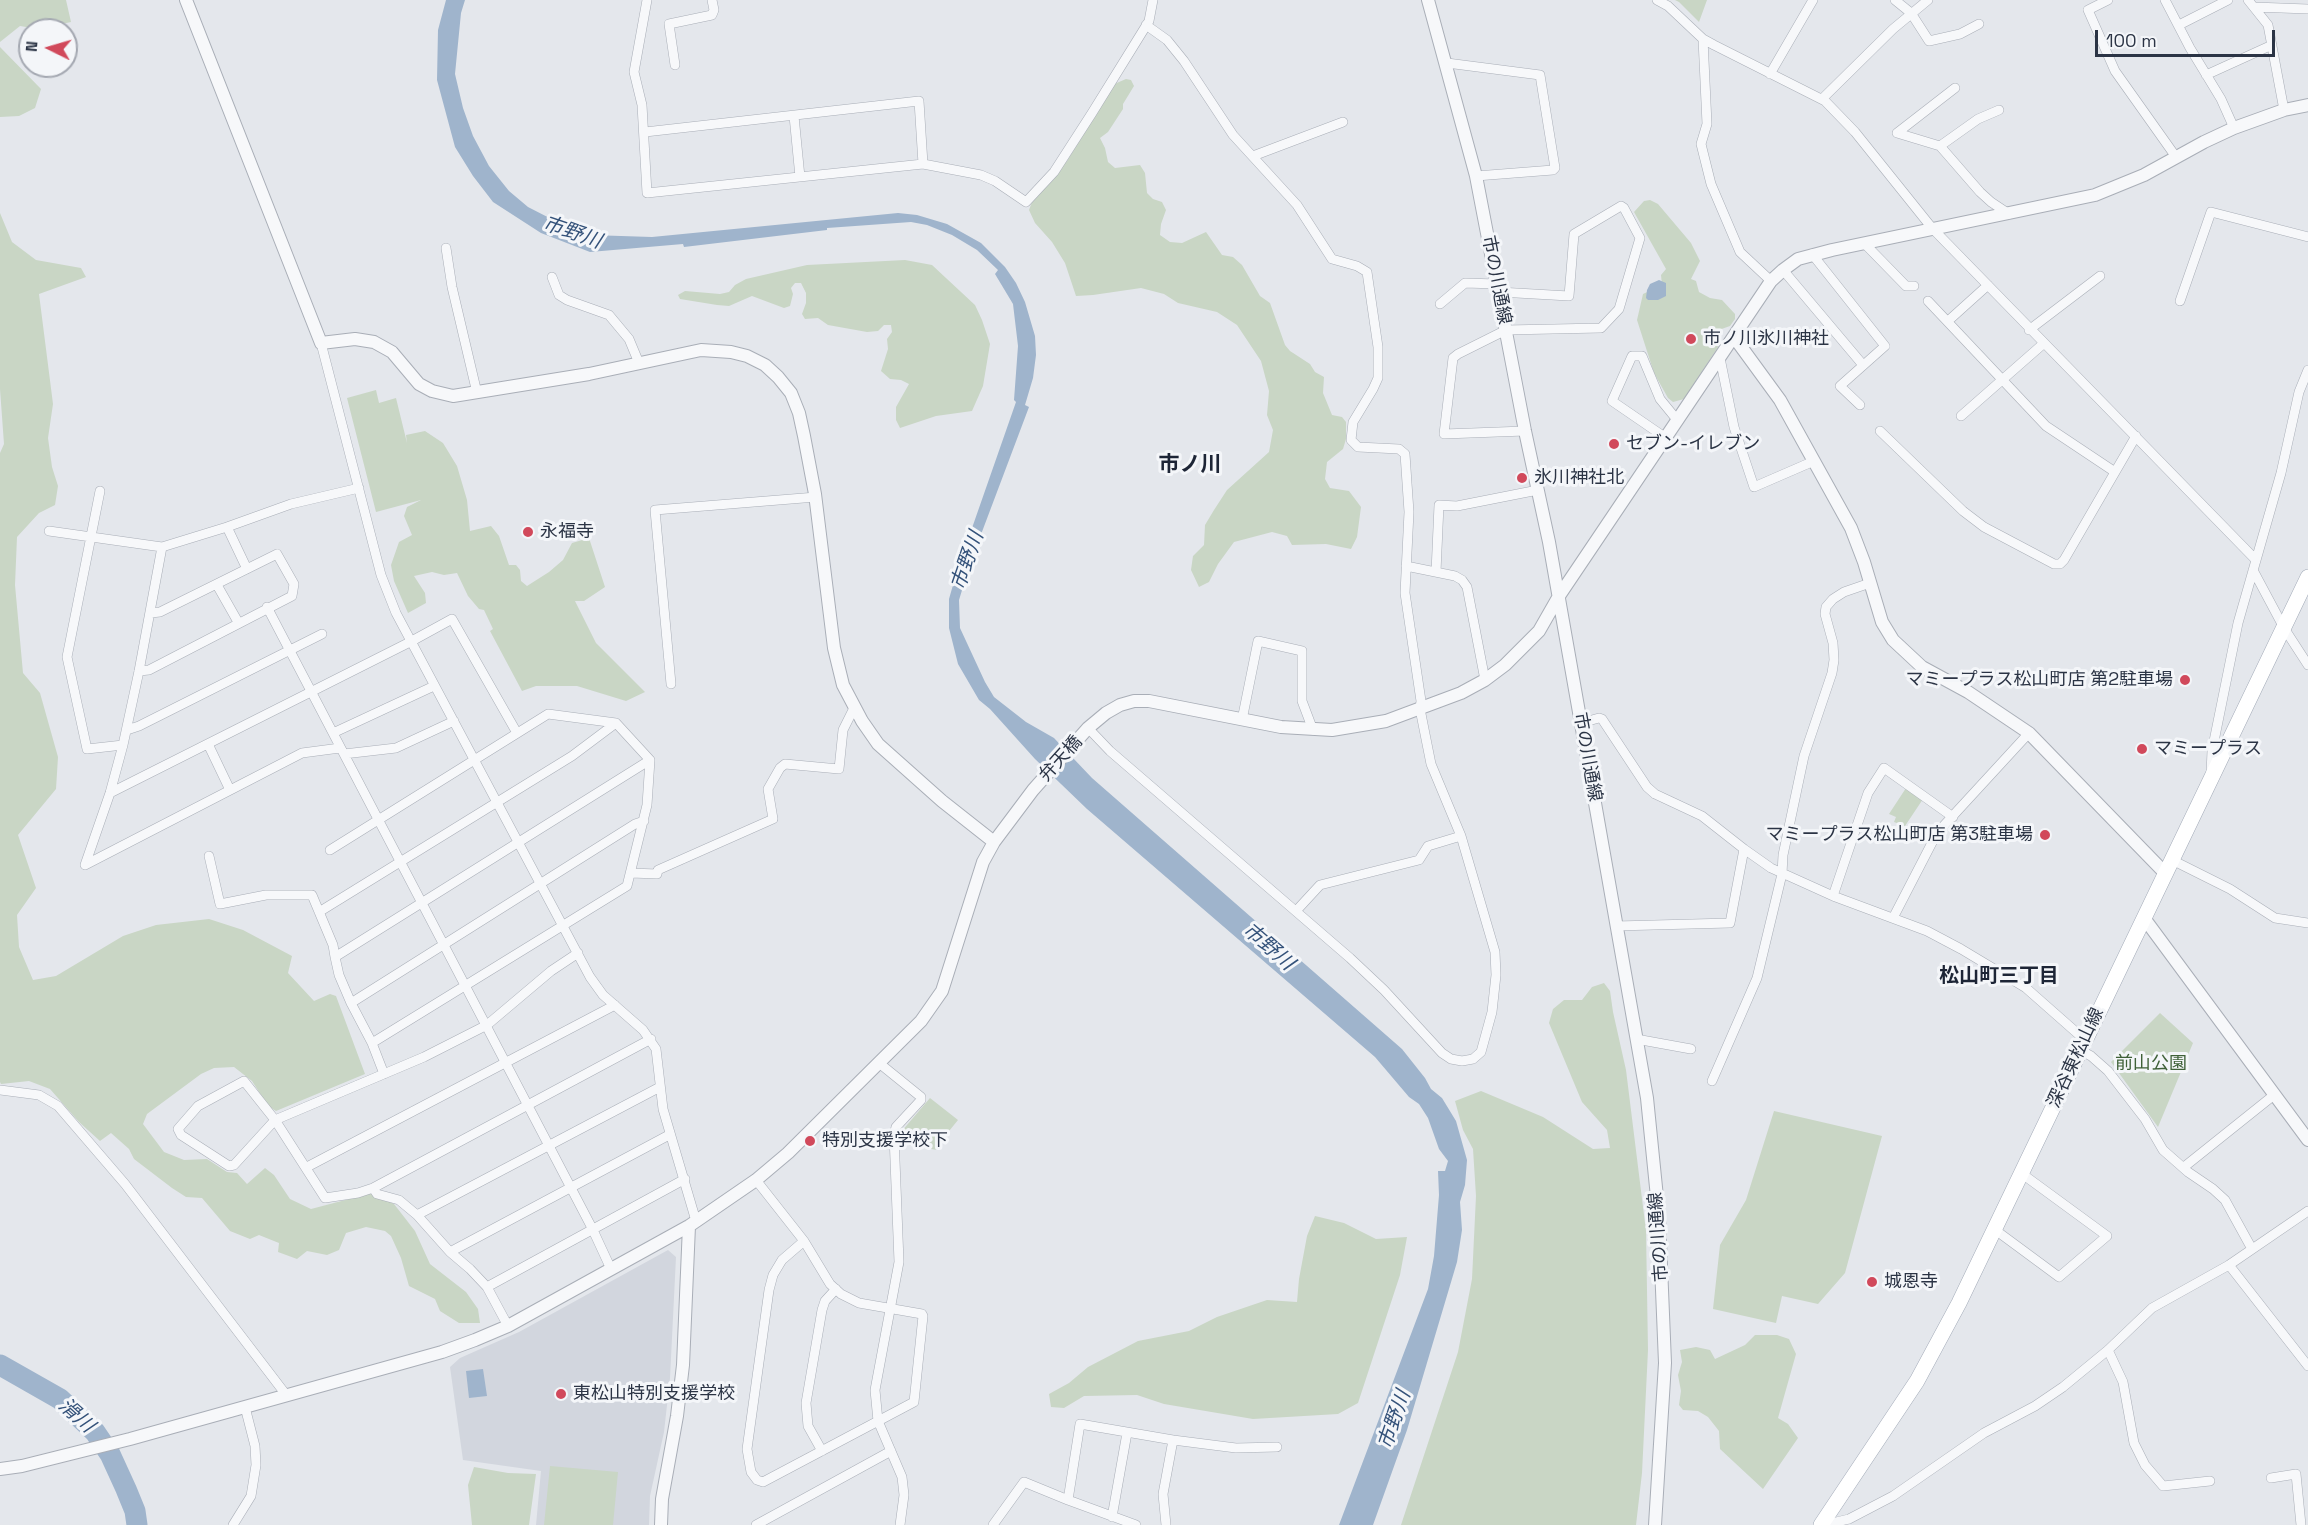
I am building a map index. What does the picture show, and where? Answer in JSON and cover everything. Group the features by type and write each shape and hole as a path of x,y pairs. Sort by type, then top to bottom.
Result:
{"main road":[{"name":"深谷東松山線","path":"1822,1525 1917,1381 1959,1303 2308,577"}],"street":[{"path":"186,0 321,343 381,576 410,642 597,989 651,1039 658,1060 660,1087 669,1135 685,1179 692,1224 683,1365 677,1416 662,1499 661,1525"},
{"path":"647,0 634,63 645,132 647,193 923,164 981,175 995,181 1026,202 1054,172 1146,25 1153,0"},
{"path":"675,65 669,24 712,15 714,10 712,0"},
{"name":"市の川通線","path":"1428,0 1476,176 1559,596 1636,1039 1654,1158 1663,1291 1665,1363 1655,1525"},
{"path":"1657,0 1668,6 1703,39 1822,99 1855,132 1932,228 2029,330 2136,436 2254,565 2284,628 2308,665"},
{"path":"1770,74 1813,0"},
{"path":"1895,0 1911,13 1929,41 1960,34 1979,24"},
{"path":"1822,99 1911,13 1928,0"},
{"path":"2108,0 2088,10 2115,71 2176,157"},
{"path":"2165,0 2221,99 2234,128"},
{"path":"2178,25 2228,0"},
{"path":"2251,4 2308,9"},
{"path":"2251,4 2268,25 2284,110"},
{"path":"1088,728 1110,751 1384,990 1442,1053 1452,1059 1462,1061 1473,1059 1481,1052 1492,1012 1496,975 1495,952 1461,836 1431,764 1420,709 1421,701 1405,593 1409,512 1405,454 1398,449 1358,447 1350,440 1353,422 1378,378 1378,347 1367,272 1357,266 1332,259 1297,205 1233,135 1167,40 1146,25"},
{"path":"1703,39 1707,124 1701,144 1711,184 1740,252 1771,281"},
{"path":"2206,75 2272,45"},
{"path":"1447,63 1540,75 1555,168 1476,176"},
{"path":"1955,88 1897,133 1940,146 1980,192 2010,214"},
{"path":"645,132 919,101 923,164"},
{"name":"弁天橋","path":"0,1469 78,1452 442,1352 508,1326 692,1224 756,1180 788,1153 921,1021 942,991 983,862 994,842 1033,790 1088,728 1106,713 1120,705 1134,701 1149,701 1281,727 1312,730 1361,726 1420,709 1461,693 1485,680 1505,665 1539,631 1559,596 1771,281 1798,259 1812,254 2010,214 2112,190 2234,128 2284,110 2308,105"},
{"path":"1940,146 1978,119 1999,110"},
{"path":"794,116 800,177"},
{"path":"1252,156 1343,122"},
{"path":"1440,304 1465,283 1569,296 1574,234 1621,206 1624,208 1640,238 1619,309 1601,328 1506,330 1453,358 1444,434 1525,431"},
{"path":"2180,302 2211,212 2308,237"},
{"path":"1864,243 1906,286 1914,286"},
{"path":"446,248 452,287 477,393"},
{"path":"1812,254 1885,346 1840,386 1860,405"},
{"path":"1783,270 1863,365"},
{"path":"2029,330 2100,276"},
{"path":"552,277 559,295 609,315 629,339 639,363"},
{"path":"1948,321 1988,285"},
{"path":"1928,301 2046,426 2115,472"},
{"path":"1734,337 1780,400 1851,528 1882,622 1893,640 1922,667 1999,711 2029,733 2169,867 2230,889 2275,918 2308,923"},
{"path":"321,343 355,339 374,342 392,352 419,384 432,391 453,396 590,374 701,350 731,351 765,365 791,393 799,413 816,497 834,648 843,686 854,708 878,744 942,801 994,842"},
{"path":"1961,416 2043,344"},
{"path":"1666,438 1612,401 1632,356 1642,356 1660,399 1678,421"},
{"path":"1720,358 1734,427 1754,488 1815,461"},
{"path":"2211,781 2215,736 2238,623 2281,473 2299,392 2308,370"},
{"path":"1880,432 1963,511 1984,527 2054,564 2060,564 2064,560 2136,436"},
{"path":"49,531 162,547 291,504 359,488"},
{"path":"1436,572 1439,505 1457,506 1538,490"},
{"path":"100,491 67,657 87,749 123,745"},
{"path":"670,684 655,510 816,497"},
{"path":"227,527 247,569"},
{"path":"162,547 140,671 127,729 110,793 85,865 302,753 396,748 454,721"},
{"path":"140,671 149,670 292,596 294,584 277,554 218,585 160,612 151,613"},
{"path":"1406,566 1455,576 1467,587 1485,680"},
{"path":"1712,1081 1757,978 1782,874 1783,855 1804,756 1833,666 1833,644 1825,614 1826,607 1844,592 1870,583"},
{"path":"218,585 238,622"},
{"path":"267,607 528,1104 611,1269"},
{"path":"110,793 452,619 517,734"},
{"path":"127,729 139,726 322,634"},
{"path":"1242,720 1257,640 1302,651 1302,701 1312,730"},
{"path":"333,733 434,686"},
{"path":"631,873 657,874 658,870 773,819 768,789 780,768 785,764 838,769 843,730 854,708"},
{"path":"330,850 548,714 616,723 650,759 644,821 627,886 372,1043"},
{"path":"1581,723 1602,719 1647,787 1655,794 1702,816 1744,849 1782,874 1833,896 1928,931 2026,988 2108,1071 2145,1119 2163,1150 2225,1200 2252,1249"},
{"path":"320,912 572,756 616,723"},
{"path":"1893,918 1937,833 2029,733"},
{"path":"208,744 230,790"},
{"path":"335,957 650,759"},
{"path":"1833,896 1869,793 1884,768 1953,817"},
{"path":"351,1003 635,824 644,821"},
{"path":"1296,911 1320,885 1419,860 1428,846 1461,836"},
{"path":"1616,926 1730,923 1744,849"},
{"path":"209,856 220,904 266,895 312,895 333,945 339,975 372,1043 384,1074"},
{"path":"2144,918 2308,1140"},
{"path":"578,954 551,971 487,1026 424,1057 275,1120 234,1165 229,1166 181,1135 178,1129 198,1106 244,1081 275,1120 325,1198 358,1193 373,1188 651,1039"},
{"path":"307,1167 615,1005"},
{"path":"1636,1039 1691,1049"},
{"path":"879,1063 921,1097 921,1100 896,1128 894,1135 896,1217 900,1247 891,1309 875,1390 878,1421 902,1477 904,1495 900,1525"},
{"path":"417,1215 660,1087"},
{"path":"0,1090 39,1095 58,1106 125,1184 287,1396"},
{"path":"2184,1167 2274,1095"},
{"path":"450,1252 669,1135"},
{"path":"1994,1229 2059,1277 2108,1236 2021,1173"},
{"path":"487,1287 685,1179"},
{"path":"756,1180 804,1241 830,1284 849,1300 923,1316 915,1400 763,1482 757,1480 751,1472 748,1461 750,1416 773,1275 782,1260 804,1241"},
{"path":"373,1188 377,1194 399,1200 417,1215 450,1252 487,1287 508,1326"},
{"path":"1822,1525 1849,1519 1893,1496 1984,1433 2035,1406 2062,1388 2108,1350 2152,1308 2229,1265 2308,1211"},
{"path":"2229,1265 2308,1366"},
{"path":"822,1451 808,1425 806,1403 822,1310 825,1301 836,1289"},
{"path":"2108,1350 2123,1382 2134,1443 2145,1465 2163,1486 2210,1481"},
{"path":"232,1525 250,1496 256,1465 255,1446 245,1407"},
{"path":"1068,1500 1080,1424 1236,1448 1277,1447"},
{"path":"1112,1517 1127,1433"},
{"path":"1166,1525 1162,1494 1173,1440"},
{"path":"756,1525 891,1451"},
{"path":"2271,1478 2296,1474 2301,1525"},
{"path":"993,1525 1024,1482 1136,1525"}],"shaded area":[{"name":"東松山特別支援学校","path":"668,1250 676,1257 670,1378 664,1432 650,1496 649,1525 536,1525 541,1471 463,1460 450,1367 460,1358 519,1332"}],"green space":[{"path":"0,0 66,0 70,18 18,18 18,28 0,42"},
{"path":"1675,0 1707,0 1699,22 1679,2"},
{"path":"0,47 18,65 18,78 30,78 41,89 35,108 19,116 0,117"},
{"path":"1126,79 1131,80 1134,86 1108,132 1100,138 1108,162 1115,168 1140,165 1145,173 1147,193 1153,199 1162,202 1166,210 1160,235 1170,242 1182,243 1206,232 1222,255 1233,257 1242,265 1260,296 1270,303 1285,345 1310,364 1315,372 1324,377 1323,393 1332,415 1342,417 1346,422 1346,439 1343,449 1327,462 1325,479 1330,488 1349,491 1361,507 1357,537 1351,549 1326,544 1292,545 1287,536 1272,532 1234,542 1218,564 1209,582 1199,587 1191,570 1193,556 1204,545 1205,525 1227,490 1269,452 1273,430 1267,415 1269,391 1261,361 1237,325 1217,312 1178,303 1164,294 1141,288 1076,296 1065,263 1052,242 1035,223 1029,210 1032,202 1067,161 1112,85"},
{"path":"1650,200 1658,204 1691,243 1700,261 1691,279 1696,281 1699,292 1710,298 1722,300 1735,314 1735,319 1730,326 1713,332 1718,347 1684,399 1673,402 1668,398 1654,373 1637,320 1643,294 1662,285 1661,275 1666,269 1634,212 1644,201"},
{"path":"0,213 12,242 36,260 81,268 86,277 39,294 53,404 48,438 52,467 58,486 55,505 39,513 17,537 15,585 23,673 40,693 58,757 56,789 18,835 36,888 17,915 19,947 33,980 56,976 123,936 156,925 209,919 243,930 292,956 288,973 314,1001 330,994 336,996 365,1074 276,1111 268,1106 252,1081 234,1067 214,1068 201,1074 147,1114 143,1124 164,1152 184,1160 207,1159 227,1172 237,1173 247,1184 265,1168 274,1175 290,1199 311,1209 372,1193 394,1204 415,1231 430,1264 466,1292 478,1309 480,1323 459,1323 440,1311 435,1299 409,1286 401,1258 391,1236 385,1231 366,1227 346,1233 339,1250 327,1255 307,1251 297,1259 278,1252 279,1243 259,1235 250,1239 230,1231 202,1198 186,1197 172,1188 134,1159 129,1149 111,1133 100,1141 79,1122 50,1089 29,1081 1,1084 0,1082 0,453 4,444 0,389"},
{"path":"905,260 932,265 975,305 990,344 983,386 972,411 936,416 900,428 896,420 896,407 909,384 901,380 890,379 881,371 888,349 887,339 892,332 891,325 884,325 878,331 867,332 828,325 818,318 805,319 802,314 806,303 806,293 801,283 795,283 791,288 793,294 790,306 784,308 752,296 729,306 680,299 678,295 685,291 720,294 729,292 735,285 746,279 807,265"},
{"path":"376,390 379,403 396,398 407,443 406,435 425,431 443,443 457,466 467,500 470,531 491,526 499,536 509,565 516,565 520,570 521,581 527,586 563,560 572,543 589,538 605,587 584,601 575,601 596,643 645,692 626,701 577,686 536,686 522,691 490,631 493,629 484,610 479,609 468,596 457,573 444,575 432,572 414,576 425,593 426,603 408,613 394,581 391,565 399,542 412,535 404,516 407,507 421,500 376,512 347,398"},
{"path":"1906,788 1923,799 1905,826 1894,822 1896,817 1889,814"},
{"path":"1604,983 1610,991 1626,1070 1646,1231 1648,1350 1642,1473 1636,1525 1401,1525 1458,1352 1472,1279 1476,1196 1473,1149 1463,1130 1455,1101 1481,1091 1543,1117 1593,1149 1610,1148 1607,1130 1582,1102 1549,1023 1553,1009 1564,1000 1582,1000 1592,987"},
{"name":"前山公園","path":"2160,1013 2193,1043 2158,1127 2111,1062"},
{"path":"930,1098 958,1120 941,1141 937,1150 902,1144 901,1132"},
{"path":"1774,1111 1882,1136 1845,1273 1818,1304 1782,1296 1776,1323 1713,1309 1720,1245 1746,1200"},
{"path":"1315,1216 1344,1223 1376,1239 1407,1237 1400,1275 1358,1403 1338,1414 1253,1419 1164,1404 1137,1395 1084,1396 1064,1408 1051,1407 1049,1394 1069,1383 1088,1367 1138,1341 1189,1331 1217,1317 1267,1300 1297,1302 1307,1236"},
{"path":"1755,1335 1777,1335 1789,1339 1796,1354 1778,1418 1788,1424 1798,1438 1763,1489 1720,1449 1719,1431 1708,1417 1698,1411 1683,1410 1679,1405 1681,1391 1678,1375 1682,1362 1680,1350 1696,1347 1710,1350 1715,1359 1745,1345"},
{"path":"550,1466 618,1472 613,1525 544,1525"},
{"path":"474,1467 508,1473 536,1474 529,1525 472,1525 468,1485"}],"water":[{"name":"市野川","path":"446,0 465,0 461,13 455,74 473,136 489,166 509,191 528,207 567,227 590,235 652,237 898,213 917,215 947,224 981,243 1005,267 1016,283 1025,302 1035,336 1036,355 1033,378 1025,405 1029,407 971,561 959,600 960,628 985,682 994,697 1026,722 1054,738 1092,778 1402,1049 1431,1089 1442,1098 1456,1121 1467,1160 1465,1185 1460,1202 1462,1230 1457,1262 1407,1430 1373,1525 1339,1525 1428,1289 1434,1256 1439,1195 1438,1171 1445,1171 1448,1161 1439,1149 1428,1118 1419,1104 1409,1097 1375,1057 1087,809 979,700 958,664 949,628 949,599 1016,402 1014,400 1018,346 1013,304 995,274 998,270 977,250 952,235 927,225 911,222 827,228 827,230 684,247 683,244 590,252 541,233 493,202 455,147 437,80 438,30"},
{"path":"1659,280 1666,283 1666,296 1658,300 1648,300 1647,290 1650,284"},
{"path":"483,1369 487,1396 469,1398 466,1371"}],"waterway":[{"name":"滑川","path":"0,1365 60,1399 95,1432 110,1454 126,1489 135,1511 137,1525"}],"place":[{"name":"市ノ川氷川神社","path":"1691,339"},
{"name":"セブン-イレブン","path":"1614,444"},
{"name":"氷川神社北","path":"1522,478"},
{"name":"永福寺","path":"528,532"},
{"name":"マミープラス松山町店 第2駐車場","path":"2185,680"},
{"name":"マミープラス","path":"2142,749"},
{"name":"マミープラス松山町店 第3駐車場","path":"2045,835"},
{"name":"特別支援学校下","path":"810,1141"},
{"name":"城恩寺","path":"1872,1282"},
{"name":"東松山特別支援学校","path":"561,1394"}],"district":[{"name":"市ノ川","path":"1190,465"},
{"name":"松山町三丁目","path":"1999,977"}]}
